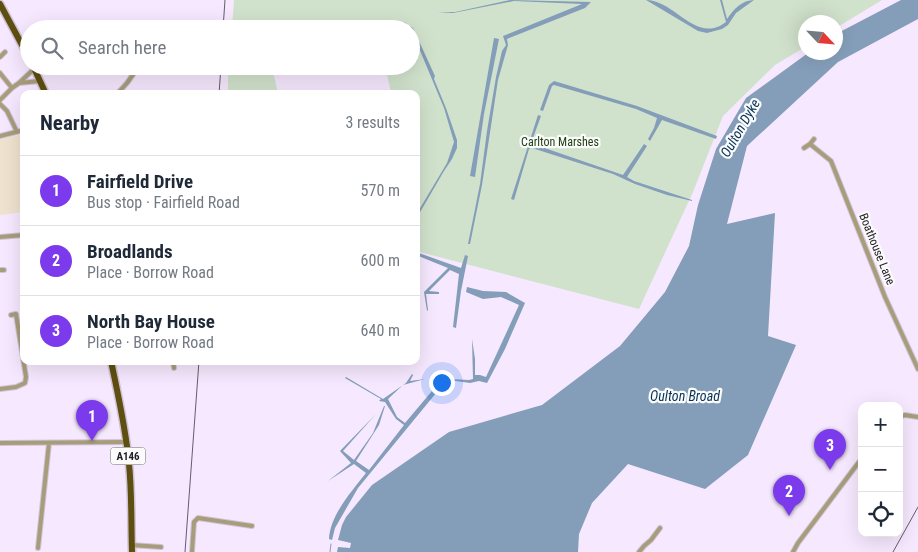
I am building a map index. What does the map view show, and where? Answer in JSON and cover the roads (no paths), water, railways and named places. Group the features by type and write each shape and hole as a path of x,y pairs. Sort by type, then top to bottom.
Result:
{"highway":[{"path":"0,4 20,41"},
{"path":"37,75 44,90"},
{"name":"A146","path":"112,365 124,421 131,503 132,548"}],"street":[{"path":"0,73 12,88"},
{"path":"0,100 26,75"},
{"path":"120,90 132,75"},
{"path":"19,83 40,81"},
{"path":"0,104 17,132"},
{"path":"0,136 20,131"},
{"path":"804,148 814,139"},
{"name":"Boathouse Lane","path":"810,144 831,161 879,281 918,369"},
{"path":"0,237 20,235"},
{"path":"11,315 19,313 20,322"},
{"path":"0,389 16,387 25,383 25,365"},
{"path":"903,416 918,417"},
{"path":"0,443 126,442"},
{"path":"38,548 49,443"},
{"path":"793,552 798,542 858,463"},
{"path":"192,552 194,522 198,518 252,526"},
{"path":"639,552 660,528"},
{"path":"132,548 161,547"}],"water":[{"path":"510,0 591,2 585,8 507,39 508,45 498,80 482,185 470,244 468,244 480,184 496,77 502,51 506,45 503,36 582,4 514,1 453,13 438,12 455,12"},
{"path":"646,0 657,2 667,7 695,25 715,28 726,22 720,0 722,0 727,19 739,6 754,0 736,13 728,25 722,29 707,33 698,31"},
{"name":"Oulton Broad","path":"901,0 918,0 918,19 843,59 843,30"},
{"path":"494,38 499,39 484,114 475,177 470,176"},
{"path":"420,43 435,76 434,79 457,140 457,148 420,212 420,208 447,163 454,142 444,108 420,51"},
{"name":"Oulton Broad","path":"798,60 842,60 747,146 727,224 775,213 768,336 796,345 748,455 705,489 628,464 592,503 579,534 578,552 337,552 338,547 350,548 351,543 338,540 342,525 346,517 372,485 449,432 542,405 620,346 665,292 689,246 698,205 716,149 746,98"},
{"path":"554,81 637,106 717,136 716,139 662,120 650,141 648,139 657,118 636,109 554,85 543,111 540,110 549,85"},
{"path":"538,115 541,116 533,138 533,144 623,175 644,144 647,146 627,177 692,201 667,195 613,174 532,148 529,149 514,200 511,199"},
{"path":"420,253 461,268 465,255 468,256 456,328 453,327 459,274 450,270 429,291 439,292 439,294 426,294 427,311 424,292 448,268 420,257"},
{"path":"467,287 483,291 506,292 525,303 505,349 487,383 479,381 470,383 449,379 473,379 472,339 475,375 486,377 519,305 501,297 483,299 466,292"},
{"path":"412,374 410,381 425,379 403,385"},
{"path":"345,378 383,399 403,385 388,399 397,417 405,423 437,385 441,387 358,488 335,528 332,540 329,539 330,530 337,512 366,473 354,464 328,481 351,463 340,451 376,414 343,451 354,460 373,433 385,406 379,425 356,461 369,470 404,425 396,419 385,402 379,401 381,399"}],"waterway":[{"path":"330,552 331,544"}],"railway":[{"path":"224,20 225,0"},
{"path":"219,90 220,75"},
{"path":"185,552 199,365"},
{"path":"893,552 918,507"}],"place":[{"name":"Fairfield Drive","path":"92,441"},
{"name":"North Bay House","path":"830,470"},
{"name":"Broadlands","path":"789,516"}],"water label":[{"name":"Oulton Dyke","path":"740,128"}],"park label":[{"name":"Carlton Marshes","path":"560,142"}]}
